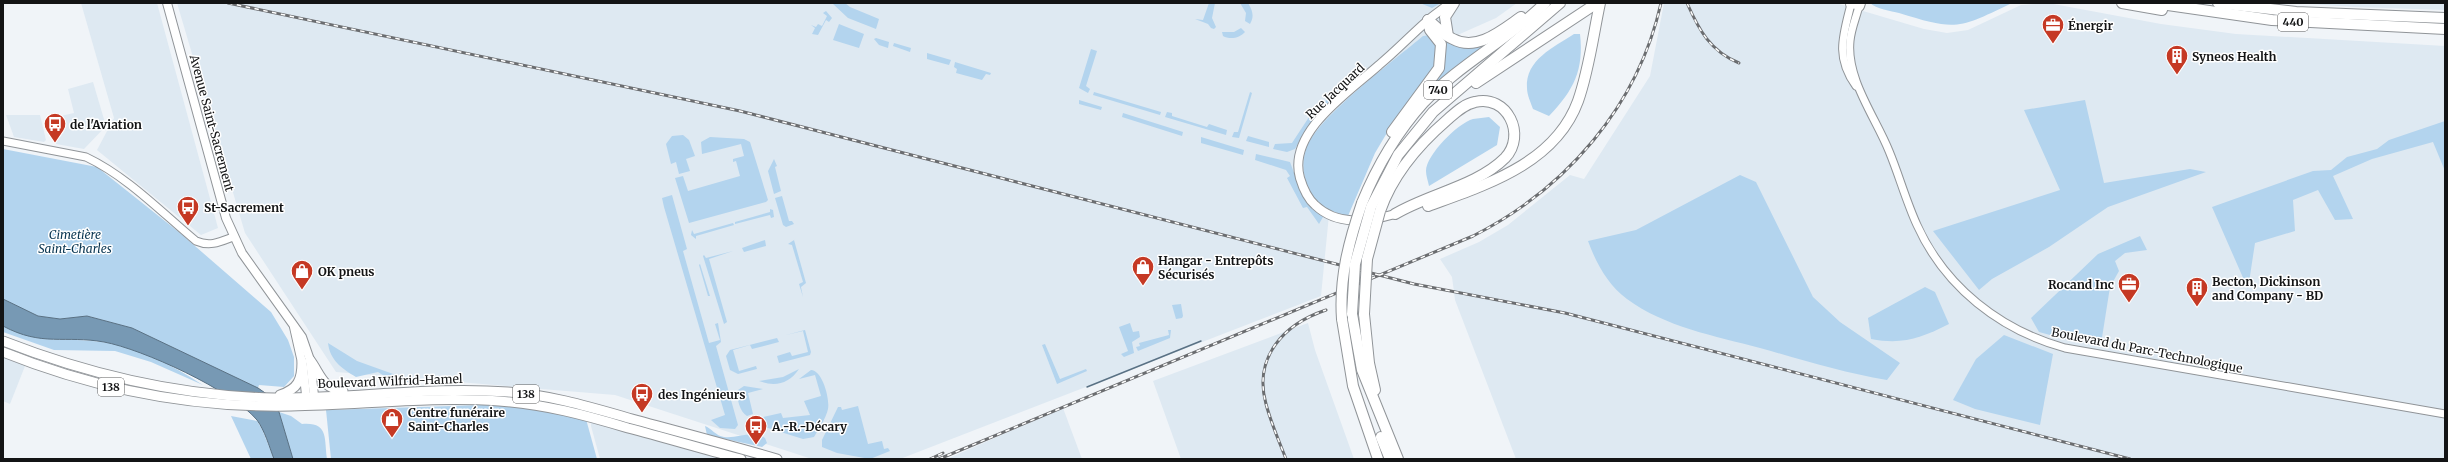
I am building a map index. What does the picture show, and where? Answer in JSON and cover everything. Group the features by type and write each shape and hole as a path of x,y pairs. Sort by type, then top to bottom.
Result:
{"highway":[{"path":"1448,36 1445,17 1454,3"},
{"path":"1428,20 1448,36 1466,43 1480,41 1496,34 1544,3"},
{"name":"740","path":"1378,459 1363,417 1348,366 1342,319 1342,289 1348,248 1367,206 1384,156 1425,102 1456,75 1521,25 1544,3"},
{"name":"740","path":"1398,459 1364,378 1352,314 1352,293 1356,260 1367,206 1398,155 1433,112 1560,3"},
{"path":"2122,3 2182,13 2222,14"},
{"name":"440","path":"2154,3 2222,14 2298,22 2445,29"},
{"name":"440","path":"2218,3 2272,10 2445,18"},
{"path":"2245,3 2272,10"},
{"path":"1395,214 1428,206 1491,181 1531,160 1558,137 1566,126 1578,101 1584,80 1596,4"},
{"path":"1433,112 1451,103 1479,81 1596,4"},
{"path":"1377,410 1364,314 1367,259 1367,206 1388,139 1439,68 1441,44 1430,30 1428,20"},
{"path":"1367,206 1392,184 1408,159 1428,137 1460,108 1468,104 1482,101 1496,105 1507,113 1515,131 1511,150 1505,158 1480,176 1406,207 1395,214"},
{"path":"1364,378 1370,406 1390,459"},
{"path":"1363,417 1384,459"}],"main road":[{"name":"Avenue Saint-Sacrement","path":"167,3 226,218 233,237 294,326 306,361 311,401"},
{"name":"Rue Jacquard","path":"1395,214 1359,221 1329,215 1320,209 1307,195 1299,176 1298,158 1306,137 1325,114 1428,20 1450,3"},
{"name":"Boulevard Wilfrid-Hamel","path":"3,341 104,375 177,390 311,401 475,400 532,404 578,412 741,459"},
{"name":"Boulevard Wilfrid-Hamel","path":"3,352 54,371 102,385 170,399 224,404 281,406 362,394 477,390 548,397 592,406 777,459"},
{"path":"306,361 329,388 362,394"},
{"path":"274,398 296,388 301,378 306,361"}],"street":[{"name":"Boulevard du Parc-Technologique","path":"1854,4 1850,48 1860,91 1889,151 1917,224 1934,255 1968,295 2008,325 2038,339 2065,348 2445,414"},
{"path":"3,141 86,157 120,177 196,241 204,245 212,245 233,237"}],"shaded area":[{"path":"81,3 157,3 218,228 201,235 97,150 114,118"},
{"path":"177,3 1517,3 1496,18 1435,45 1353,168 1329,215 1321,296 900,459 812,459 615,395 336,372 245,233"},
{"path":"1664,3 1836,3 1924,29 1947,33 1968,30 2021,5 2048,3 2161,24 2236,34 2445,46 2445,459 1516,459 1455,300 1452,277 1440,259 1479,242 1508,225 1570,175 1584,179 1650,76"},
{"path":"2295,3 2445,3 2445,10 2355,7"},
{"path":"93,82 106,126 84,149 56,144 47,119 74,113 68,89"},
{"path":"6,115 40,115 46,140 44,142 14,137"},
{"path":"3,299 38,316 60,319 87,316 132,328 258,388 271,397 279,412 293,459 274,459 265,434 257,420 245,408 208,384 163,362 120,346 90,340 42,338 17,332 3,326"},
{"path":"1308,323 1315,350 1354,459 1181,459 1153,381"},
{"path":"3,352 27,361 10,404 3,401"},
{"path":"1063,408 1082,459 947,459"},
{"path":"591,416 741,459 600,459 591,426"}],"green space":[{"path":"832,3 845,3 850,7 879,19 876,29 848,18"},
{"path":"1209,3 1215,3 1212,18 1216,27 1214,29 1208,24 1195,19 1203,20"},
{"path":"1240,3 1248,3 1251,8 1253,16 1250,24 1245,21 1246,13"},
{"path":"1420,3 1441,3 1432,8"},
{"path":"1870,3 2012,3 1968,22 1946,25 1884,10"},
{"path":"826,11 832,18 829,22 826,20 818,35 812,34 815,28 811,25 816,27 818,24 822,26 827,16 823,13"},
{"path":"839,24 864,34 859,48 833,40"},
{"path":"1241,28 1245,32 1238,37 1229,38 1223,36 1222,32 1234,32"},
{"path":"1574,34 1580,34 1581,47 1579,69 1571,88 1549,116 1533,109 1527,91 1528,78 1531,70 1542,55"},
{"path":"1430,35 1437,49 1435,69 1394,121 1375,153 1348,216 1323,206 1313,197 1310,192 1304,172 1306,149 1313,136 1340,106 1358,90 1423,36"},
{"path":"1441,37 1491,40 1416,106 1434,82 1442,66 1444,48"},
{"path":"876,38 889,42 888,48 879,45 874,39"},
{"path":"894,43 911,48 910,52 893,46"},
{"path":"1091,49 1097,51 1086,86 1090,89 1088,93 1079,88"},
{"path":"927,53 951,60 949,65 927,59"},
{"path":"955,62 991,73 990,75 986,74 982,80 956,73 957,69 954,67"},
{"path":"1348,81 1350,85 1308,127 1295,149 1287,152 1273,149 1275,144 1292,143 1311,114"},
{"path":"1094,92 1161,112 1160,115 1093,95"},
{"path":"1250,92 1252,93 1239,138 1232,137 1234,132 1238,132"},
{"path":"1079,100 1102,107 1101,110 1079,104"},
{"path":"2085,100 2104,183 2190,169 2206,172 2108,207 2049,247 1992,279 1979,290 1933,231 2060,190 2024,110"},
{"path":"1167,112 1172,113 1172,116 1207,127 1209,124 1227,130 1226,135 1165,117"},
{"path":"1123,113 1183,132 1182,136 1122,117"},
{"path":"1489,117 1500,127 1497,145 1429,186 1426,173 1427,164 1444,140 1467,122 1473,119"},
{"path":"2445,121 2445,171 2433,142 2372,159 2333,176 2353,219 2335,220 2318,190 2293,200 2295,231 2255,243 2248,289 2212,207 2313,171 2331,170 2347,157 2377,149 2389,140"},
{"path":"683,135 689,140 695,156 686,159 690,171 679,174 676,162 671,164 666,144 672,136"},
{"path":"1248,136 1269,142 1269,147 1246,141"},
{"path":"710,137 744,139 750,142 768,200 766,202 689,223 675,178 683,176 688,191 740,176 736,161 733,162 733,159 744,156 741,144 702,154 701,142"},
{"path":"1201,137 1244,150 1243,155 1201,143"},
{"name":"Cimetière Saint-Charles","path":"3,149 97,167 180,233 271,312 288,340 294,357 294,376 284,387 259,385 258,388 132,328 88,316 60,319 38,316 3,299"},
{"path":"1256,154 1290,162 1303,197 1323,217 1319,224 1307,207 1303,208 1287,178 1290,176 1286,170 1255,160"},
{"path":"774,159 777,166 775,167 781,191 774,194 768,171"},
{"path":"1740,175 1756,182 1813,297 1840,322 1900,363 1887,380 1823,366 1708,335 1674,324 1657,317 1627,299 1608,280 1603,273 1588,241 1636,230"},
{"path":"672,195 687,249 683,251 709,343 720,340 715,324 718,323 721,342 716,346 738,425 735,429 720,428 711,420 725,415 664,207 662,198"},
{"path":"782,196 789,221 792,221 794,224 786,227 783,225 775,198"},
{"path":"770,209 773,210 774,217 771,218 770,215 735,224 735,222 770,212"},
{"path":"733,223 734,225 696,236 696,239 691,235 692,230 694,234"},
{"path":"2140,236 2147,250 2125,253 2115,261 2119,271 2110,287 2101,344 2072,341 2039,332 2031,318 2098,254"},
{"path":"765,240 766,246 744,252 742,248"},
{"path":"794,240 806,283 801,287 803,297 799,284 803,282 792,245 788,244"},
{"path":"733,251 709,259 727,322 724,324 703,256 704,255 706,258"},
{"path":"700,264 710,296 708,296 699,265"},
{"path":"1925,287 1935,292 1949,324 1930,333 1902,341 1882,341 1871,339 1868,318"},
{"path":"1181,304 1183,316 1182,318 1176,319 1172,305"},
{"path":"1130,323 1133,332 1139,331 1140,337 1132,342 1134,353 1124,357 1121,354 1128,351 1119,327"},
{"path":"3,326 28,336 102,342 129,348 142,352 167,364 203,385 151,362 115,351 54,350 3,332"},
{"path":"805,330 811,352 810,355 779,363 777,356 790,352 792,356 808,352 803,331 786,335"},
{"path":"1168,330 1171,330 1170,338 1138,351 1136,347 1140,346 1139,343 1169,335"},
{"path":"2004,335 2053,354 2040,425 1975,409 1953,400 1976,359"},
{"path":"777,338 779,342 752,349 750,345 733,350 739,371 756,366 757,369 738,374 730,370 726,356 730,350"},
{"path":"328,343 357,361 421,384 389,379 378,372 356,377 337,363 331,354"},
{"path":"1045,344 1060,379 1086,369 1087,371 1057,384 1042,345"},
{"path":"799,369 791,378 781,383 771,384 759,381 783,377"},
{"path":"811,370 815,371 822,379 828,398 828,409 826,416 814,437 803,439 768,428 747,425 745,421 781,413 783,418 810,415 804,401 821,396 815,375 799,379"},
{"path":"744,386 763,389 748,393 753,414 747,416 742,411 738,397 738,390"},
{"path":"483,405 523,406 586,419 597,459 331,459 326,410"},
{"path":"858,406 868,444 882,441 884,449 888,448 890,451 870,459 837,453 822,447 822,440 838,407 841,407 842,410"},
{"path":"279,412 291,416 302,424 311,424 321,429 325,438 327,459 293,459"},
{"path":"231,416 257,421 262,429 274,459 251,459"},
{"path":"705,426 716,434 724,437 750,434 760,435 765,438 767,443 762,447 707,435"}],"waterway":[{"path":"1087,387 1201,341"}],"railway":[{"path":"228,3 740,111 1414,284 1565,313 2130,459"},
{"path":"939,459 1473,236 1507,217 1538,194 1567,169 1593,140 1616,110 1635,76 1650,41 1661,3"},
{"path":"1687,3 1701,31 1713,46 1729,58 1739,63"},
{"path":"1286,459 1266,404 1263,387 1264,371 1268,357 1275,345 1285,334 1297,324 1326,310"},
{"path":"930,459 943,453"}],"place":[{"name":"Énergir","path":"2053,44"},
{"name":"Syneos Health","path":"2177,76"},
{"name":"de l'Aviation","path":"55,144"},
{"name":"St-Sacrement","path":"188,226"},
{"name":"Hangar - Entrepôts Sécurisés","path":"1143,286"},
{"name":"OK pneus","path":"302,290"},
{"name":"Rocand Inc","path":"2129,304"},
{"name":"Becton, Dickinson and Company - BD","path":"2197,308"},
{"name":"des Ingénieurs","path":"642,414"},
{"name":"Centre funéraire Saint-Charles","path":"392,438"},
{"name":"A.-R.-Décary","path":"756,446"}]}
